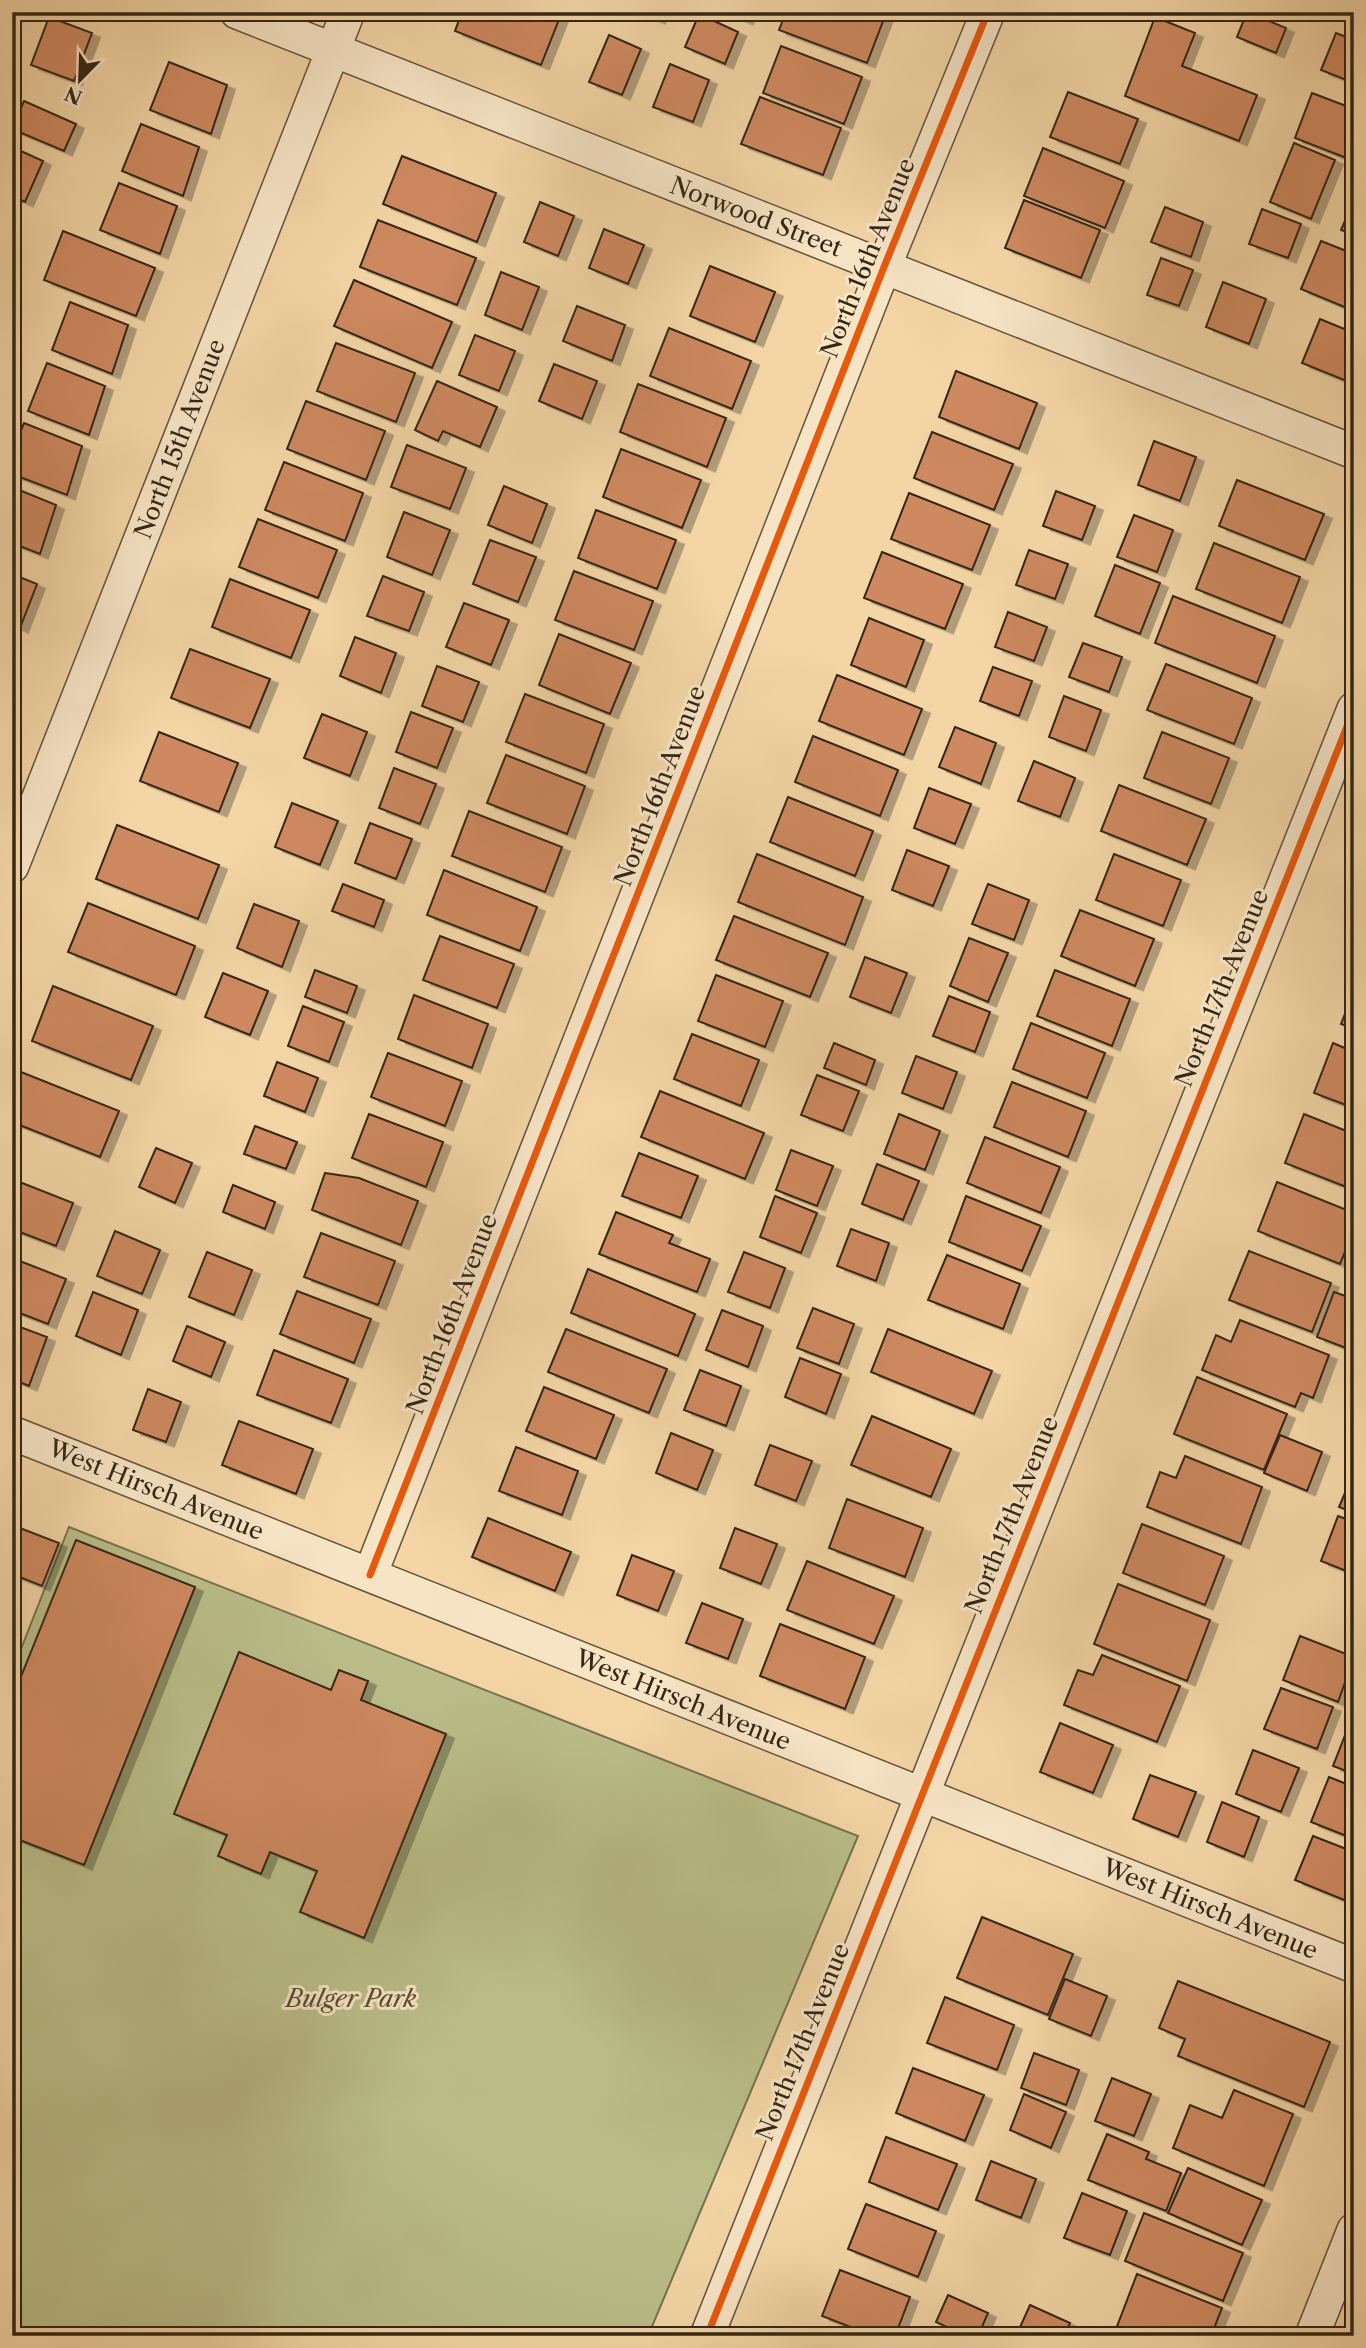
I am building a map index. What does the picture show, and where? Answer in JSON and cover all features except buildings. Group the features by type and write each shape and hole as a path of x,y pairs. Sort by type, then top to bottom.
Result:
{"street":[{"name":"Norwood Street","path":"237,12 1354,452"},
{"name":"North 15th Avenue","path":"12,866 348,12"},
{"name":"North 16th Avenue","path":"370,1575 884,267 988,12"},
{"name":"North 17th Avenue","path":"707,2336 1354,709"},
{"name":"West Hirsch Avenue","path":"12,1433 1354,1966"},
{"path":"1312,2336 1354,2230"}],"green space":[{"name":"Bulger Park","path":"69,1527 858,1836 648,2336 12,2336 12,1672"}],"cycle path":[{"path":"370,1575 884,267 988,12"},
{"path":"707,2336 1354,709"}]}
